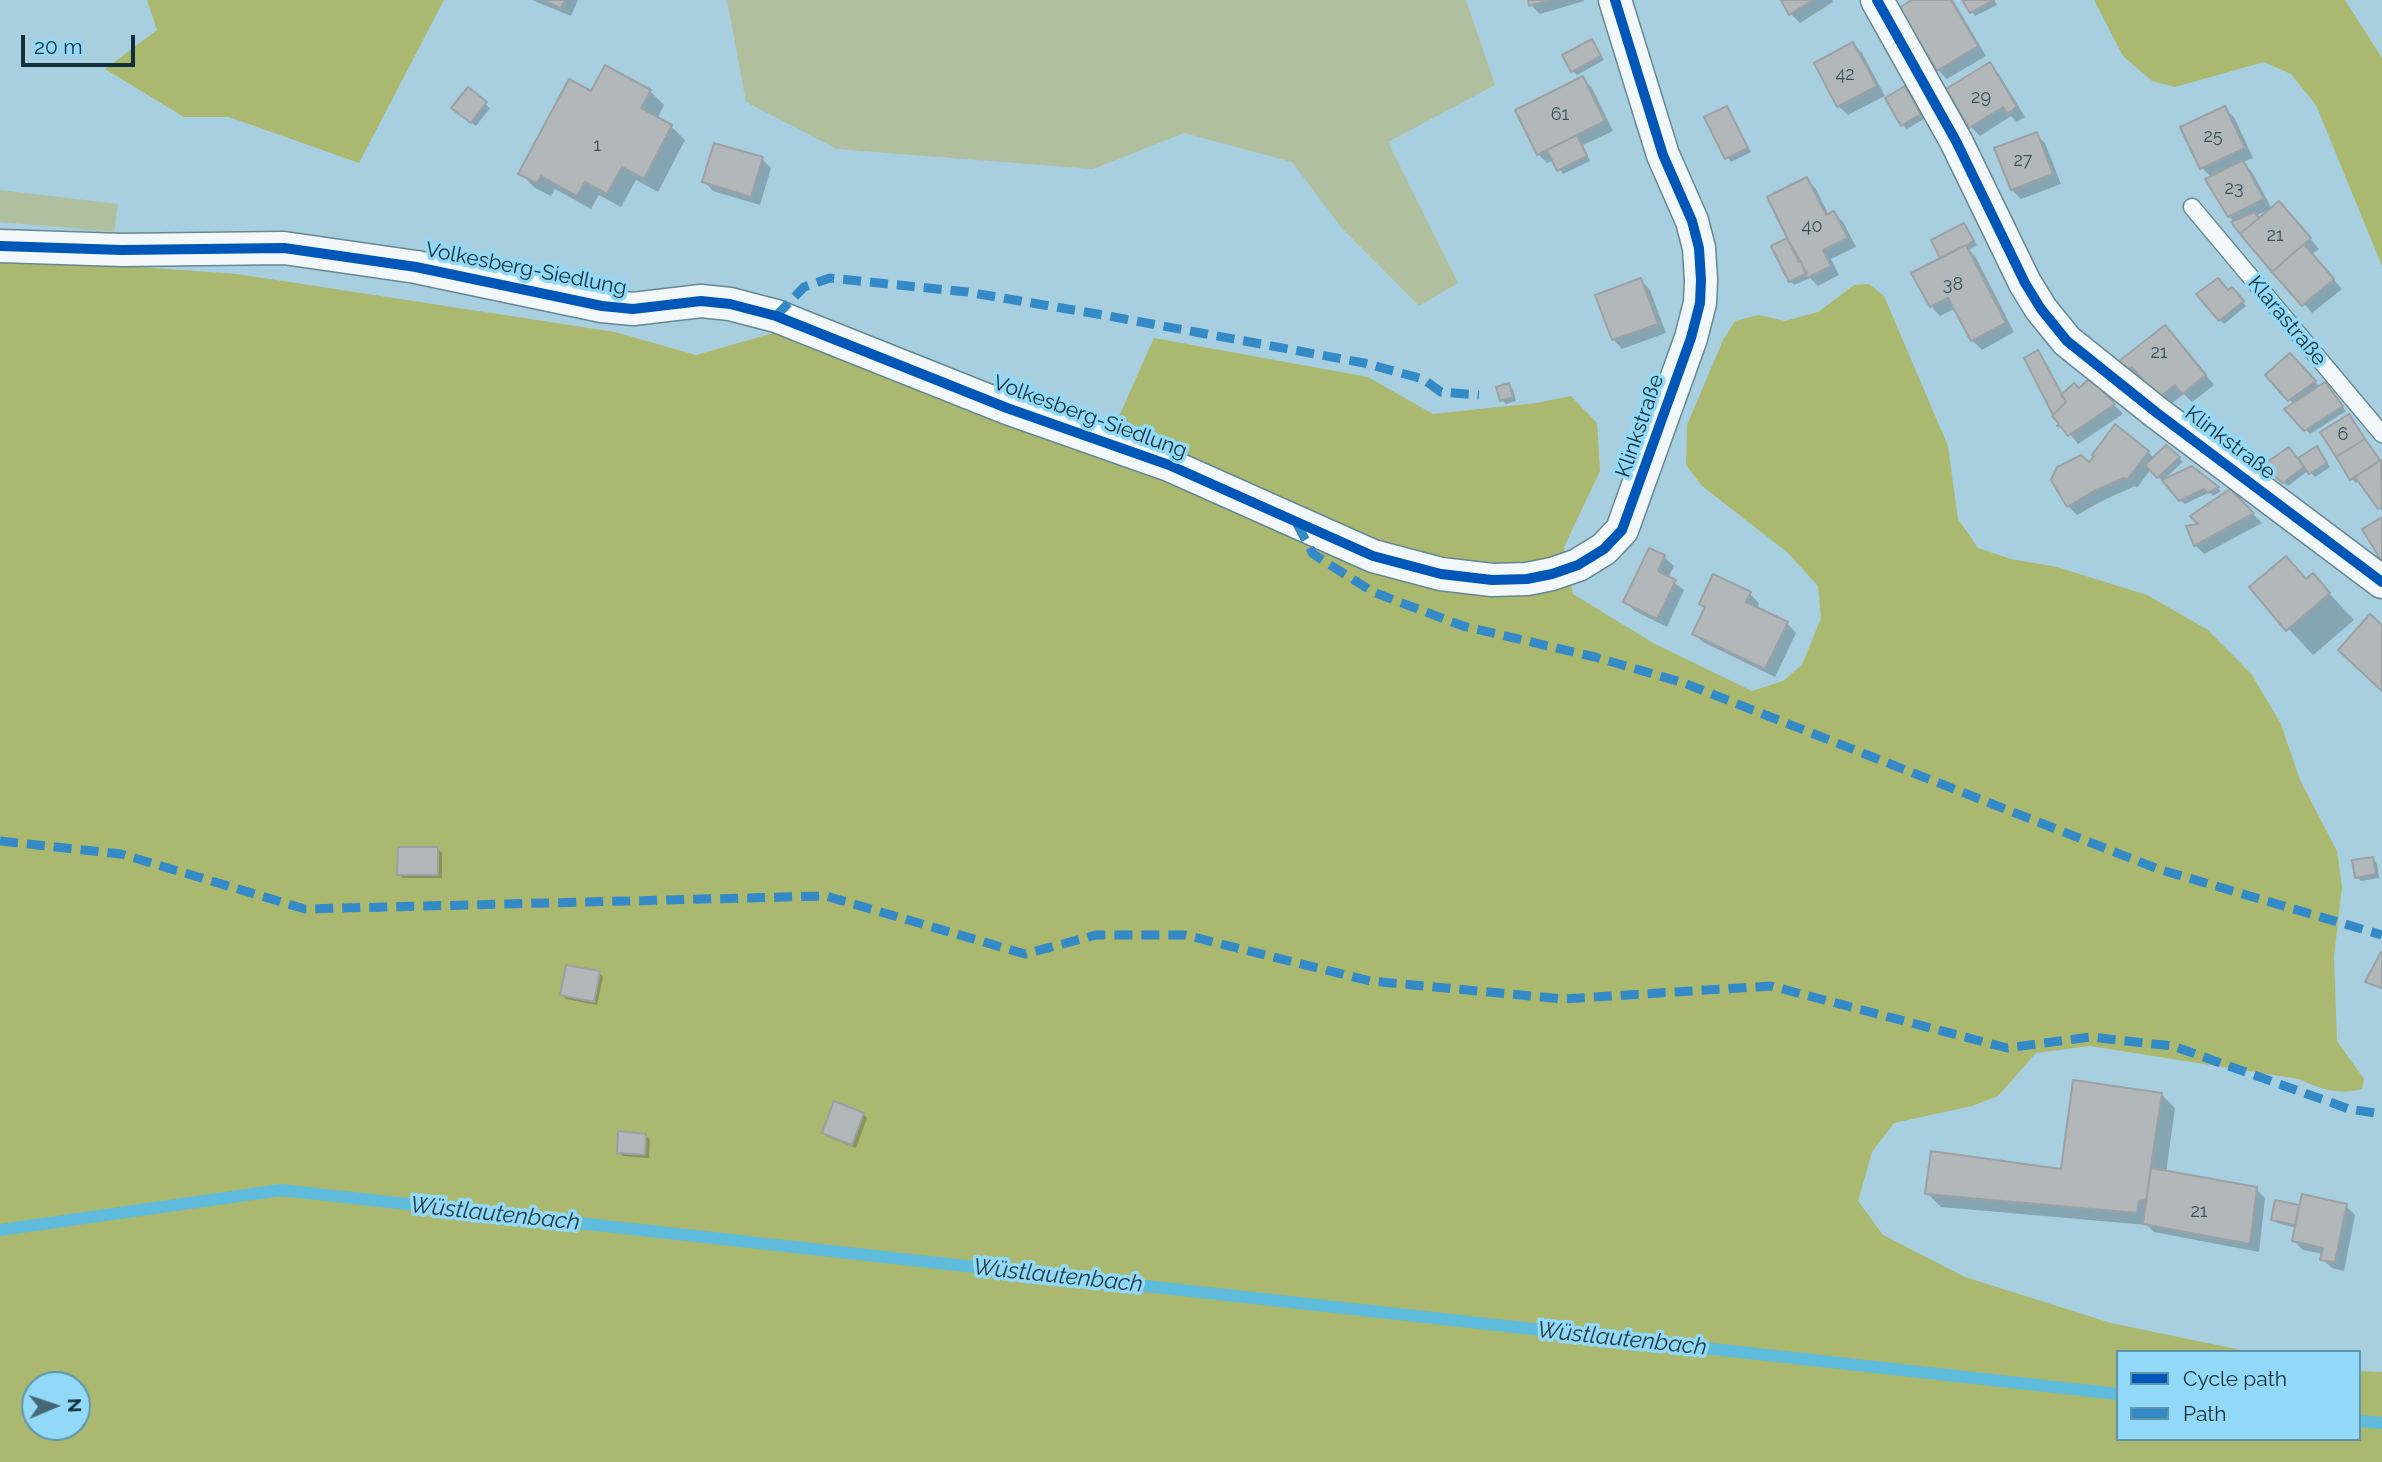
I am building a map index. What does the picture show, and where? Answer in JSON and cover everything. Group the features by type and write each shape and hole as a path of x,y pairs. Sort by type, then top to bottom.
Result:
{"street":[{"name":"Klinkstraße","path":"1297,524 1373,556 1441,574 1492,580 1527,579 1577,565 1604,548 1622,530 1692,338 1702,280 1699,248 1692,221 1663,155 1615,0"},
{"name":"Klinkstraße","path":"1877,0 1956,141 2025,284 2067,341 2157,413 2382,582"},
{"name":"Volkesberg-Siedlung","path":"0,246 122,250 284,248 416,267 602,306 633,309 701,301 730,304 776,316 1007,408 1169,465 1297,524"}],"lane":[{"name":"Klarastraße","path":"2192,207 2382,435"}],"green space":[{"path":"147,0 444,0 359,163 229,117 184,117 105,69 157,30"},
{"path":"727,0 1466,0 1495,85 1388,142 1458,283 1419,306 1341,227 1292,162 1184,133 1093,169 837,149 746,102"},
{"path":"2094,0 2345,0 2382,58 2382,266 2316,105 2291,74 2264,62 2175,87 2152,81 2123,56"},
{"path":"0,190 118,204 114,232 0,222"},
{"path":"0,257 237,274 615,332 696,355 777,332 1100,459 1154,338 1368,377 1433,414 1536,403 1571,396 1597,423 1600,471 1564,547 1573,594 1655,644 1752,691 1783,681 1802,665 1821,618 1818,586 1787,552 1702,486 1686,465 1687,425 1723,340 1735,321 1759,315 1785,321 1818,312 1854,285 1869,284 1884,296 1948,446 1958,519 1978,548 2011,559 2057,567 2147,595 2208,630 2252,675 2281,724 2300,780 2337,851 2342,886 2334,957 2337,1041 2364,1079 2362,1089 2330,1090 2299,1079 2090,1046 2036,1053 1998,1096 1972,1106 1894,1123 1872,1152 1858,1201 1883,1235 1965,1277 2111,1323 2241,1350 2116,1350 2116,1441 2361,1441 2361,1371 2382,1372 2382,1462 0,1462"}],"building":[{"path":"542,0 565,0 561,8"},
{"path":"1528,0 1549,0 1529,6"},
{"path":"1781,0 1813,0 1789,15"},
{"path":"1912,0 1951,0 1978,46 1937,71 1899,8"},
{"path":"1962,0 1994,0 1970,13"},
{"path":"1592,39 1601,56 1571,72 1562,55"},
{"path":"1853,42 1877,86 1837,107 1814,63"},
{"path":"1990,62 2017,107 2007,114 2003,107 1969,128 1946,89"},
{"path":"605,65 651,90 641,108 672,125 644,179 622,167 607,194 585,182 577,196 541,176 537,183 518,174 569,79 591,91"},
{"path":"1583,76 1605,121 1537,155 1515,110"},
{"path":"1905,86 1921,114 1901,126 1885,98"},
{"path":"468,87 487,102 471,123 451,108"},
{"path":"1727,106 1748,148 1725,159 1704,117"},
{"path":"2225,106 2245,148 2200,169 2180,127"},
{"path":"2037,132 2053,174 2011,190 1994,148"},
{"path":"1577,135 1587,156 1557,171 1547,150"},
{"path":"714,143 763,157 751,197 702,182"},
{"path":"2243,160 2264,199 2228,217 2205,179"},
{"path":"1807,177 1826,215 1834,211 1848,238 1823,250 1831,266 1807,278 1801,261 1799,262 1767,197"},
{"path":"2279,201 2311,238 2272,272 2240,234"},
{"path":"2254,212 2259,218 2240,234 2231,222"},
{"path":"1964,223 1974,241 1940,258 1931,240"},
{"path":"1787,238 1807,273 1789,282 1771,246"},
{"path":"2304,244 2334,279 2302,306 2272,272"},
{"path":"1966,245 2006,323 1971,341 1948,298 1930,307 1911,273"},
{"path":"1641,278 1658,324 1612,340 1595,295"},
{"path":"2218,278 2228,290 2232,287 2244,301 2219,321 2196,294"},
{"path":"2165,325 2206,375 2182,394 2175,385 2161,396 2147,385 2132,367 2127,372 2118,362"},
{"path":"2038,350 2066,402 2053,415 2024,358"},
{"path":"2290,353 2316,381 2288,401 2265,375"},
{"path":"2090,378 2115,404 2068,436 2057,426 2059,424 2052,416 2066,402 2061,395 2074,383 2079,388"},
{"path":"2325,382 2343,406 2304,431 2284,409"},
{"path":"1509,383 1513,397 1500,401 1496,387"},
{"path":"2349,414 2365,439 2336,457 2320,432"},
{"path":"2115,424 2149,451 2127,480 2124,478 2094,491 2067,507 2051,480 2057,467 2081,455 2089,462"},
{"path":"2365,439 2380,460 2350,480 2336,457"},
{"path":"2166,445 2180,457 2157,478 2145,465"},
{"path":"2317,446 2327,463 2309,474 2298,458"},
{"path":"2289,447 2304,467 2283,483 2261,466"},
{"path":"2381,460 2382,507 2378,509 2355,477"},
{"path":"2192,466 2219,487 2208,493 2204,489 2179,501 2162,480"},
{"path":"2230,489 2254,513 2194,546 2186,526 2198,524 2190,516"},
{"path":"2382,517 2382,562 2362,529"},
{"path":"1649,548 1665,555 1658,571 1676,580 1657,619 1623,602"},
{"path":"2286,556 2306,579 2313,573 2330,593 2286,631 2249,587"},
{"path":"1713,574 1751,592 1746,602 1788,622 1765,669 1692,634 1705,607 1699,604"},
{"path":"2370,614 2382,625 2382,691 2338,650"},
{"path":"398,847 438,847 438,875 397,875"},
{"path":"2373,857 2376,874 2355,878 2352,860"},
{"path":"2382,952 2382,988 2365,982"},
{"path":"566,965 600,971 594,1002 560,995"},
{"path":"2073,1080 2162,1093 2146,1200 2139,1201 2137,1213 1925,1194 1931,1151 2061,1169"},
{"path":"834,1101 864,1113 852,1145 822,1133"},
{"path":"618,1131 646,1134 645,1155 617,1153"},
{"path":"2151,1168 2257,1187 2250,1244 2143,1224"},
{"path":"2302,1194 2347,1204 2335,1262 2320,1260 2323,1248 2292,1241"},
{"path":"2275,1200 2299,1205 2295,1225 2271,1220"}],"waterway":[{"name":"Wüstlautenbach","path":"0,1230 281,1190 2116,1394"},
{"name":"Wüstlautenbach","path":"2361,1421 2382,1423"}],"marked path":[{"path":"776,316 804,287 830,278 967,292 1364,363 1423,379 1441,392 1479,395"},
{"path":"1297,524 1313,554 1373,592 1463,626 1595,657 1684,683 2158,869 2382,935"},
{"path":"0,841 121,854 305,909 826,896 1025,954 1096,935 1185,935 1370,981 1563,999 1771,986 2007,1048 2090,1037 2173,1046 2349,1109 2382,1114"}],"cycle path":[{"path":"0,246 122,250 284,248 416,267 602,306 633,309 701,301 730,304 776,316 1007,408 1169,465 1373,556 1441,574 1492,580 1527,579 1578,565 1604,549 1622,530 1691,338 1700,303 1699,248 1692,221 1663,155 1615,0"},
{"path":"1877,0 1956,141 2025,283 2041,309 2067,341 2157,413 2382,582"}]}
